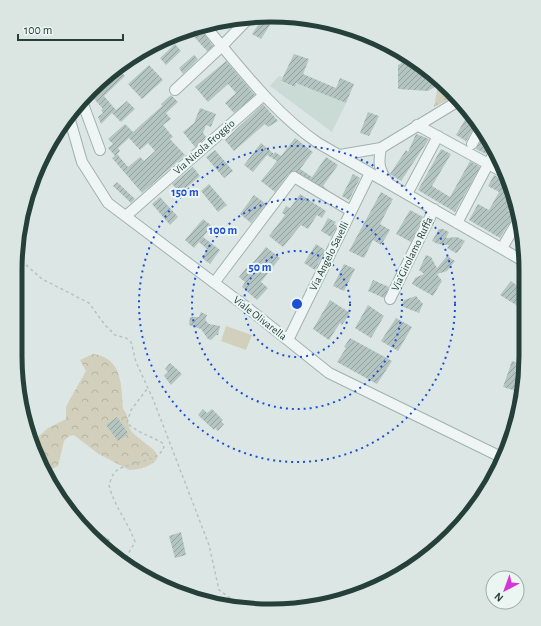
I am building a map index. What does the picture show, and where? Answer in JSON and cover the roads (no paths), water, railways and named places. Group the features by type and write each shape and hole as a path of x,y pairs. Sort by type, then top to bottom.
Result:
{"street":[{"path":"175,90 243,24"},
{"path":"208,30 264,95 303,133 518,257"},
{"name":"Via Nicola Froggio","path":"126,215 264,95"},
{"path":"340,155 368,152 380,148 454,104"},
{"path":"84,107 100,150"},
{"name":"Viale Olivarella","path":"71,122 82,162 108,203 126,215 329,373 498,455"},
{"path":"417,125 491,160 457,223"},
{"path":"472,144 478,133"},
{"path":"407,194 438,136"},
{"path":"380,148 379,163 381,173 391,185"},
{"path":"358,166 368,152"},
{"path":"358,166 379,163"},
{"name":"Via Angelo Savelli","path":"288,340 370,173"},
{"path":"214,283 294,177 351,212"},
{"name":"Via Girolamo Ruffa","path":"390,299 434,209"},
{"path":"502,248 515,226"}]}
